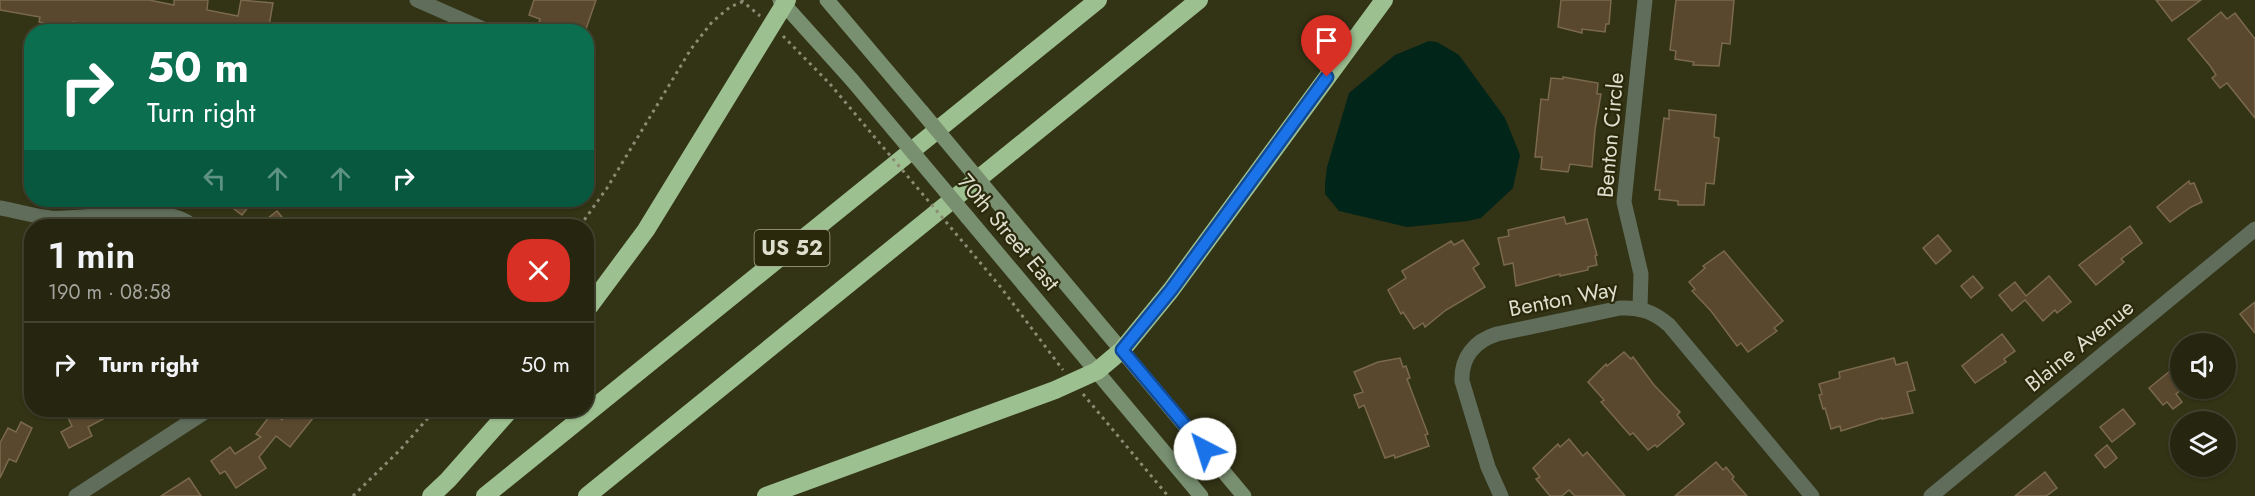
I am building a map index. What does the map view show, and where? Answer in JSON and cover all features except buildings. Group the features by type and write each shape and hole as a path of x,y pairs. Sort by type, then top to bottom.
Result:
{"highway":[{"name":"US 52","path":"594,408 1098,0"},
{"name":"US 52","path":"587,496 1199,0"},
{"path":"766,496 1055,390 1097,371 1122,350 1171,290 1384,0"},
{"path":"594,300 646,230 783,1"},
{"path":"431,496 504,417"},
{"name":"US 52","path":"485,496 583,417"}],"main road":[{"name":"70th Street East","path":"827,0 1244,496"},
{"name":"70th Street East","path":"783,1 1201,496"}],"street":[{"path":"417,0 472,24"},
{"name":"Benton Circle","path":"1640,308 1641,274 1624,202 1645,0"},
{"path":"0,208 52,218 149,213 181,219"},
{"name":"Blaine Avenue","path":"1931,496 2255,229"},
{"name":"Benton Way","path":"1501,496 1488,467 1462,381 1461,372 1468,354 1481,340 1497,334 1620,308 1640,308 1659,316 1669,325 1812,496"},
{"path":"76,496 197,417"}],"path":[{"path":"594,206 692,49 712,22 730,7 744,1 830,84 999,285"},
{"path":"353,496 400,450 429,417"}],"shaded area":[{"path":"1429,41 1437,42 1459,55 1505,118 1520,155 1513,188 1481,218 1468,221 1407,227 1339,211 1325,194 1325,184 1327,167 1349,93 1395,55"}],"route":[{"path":"1205,449 1122,350 1171,290 1327,77"}]}
